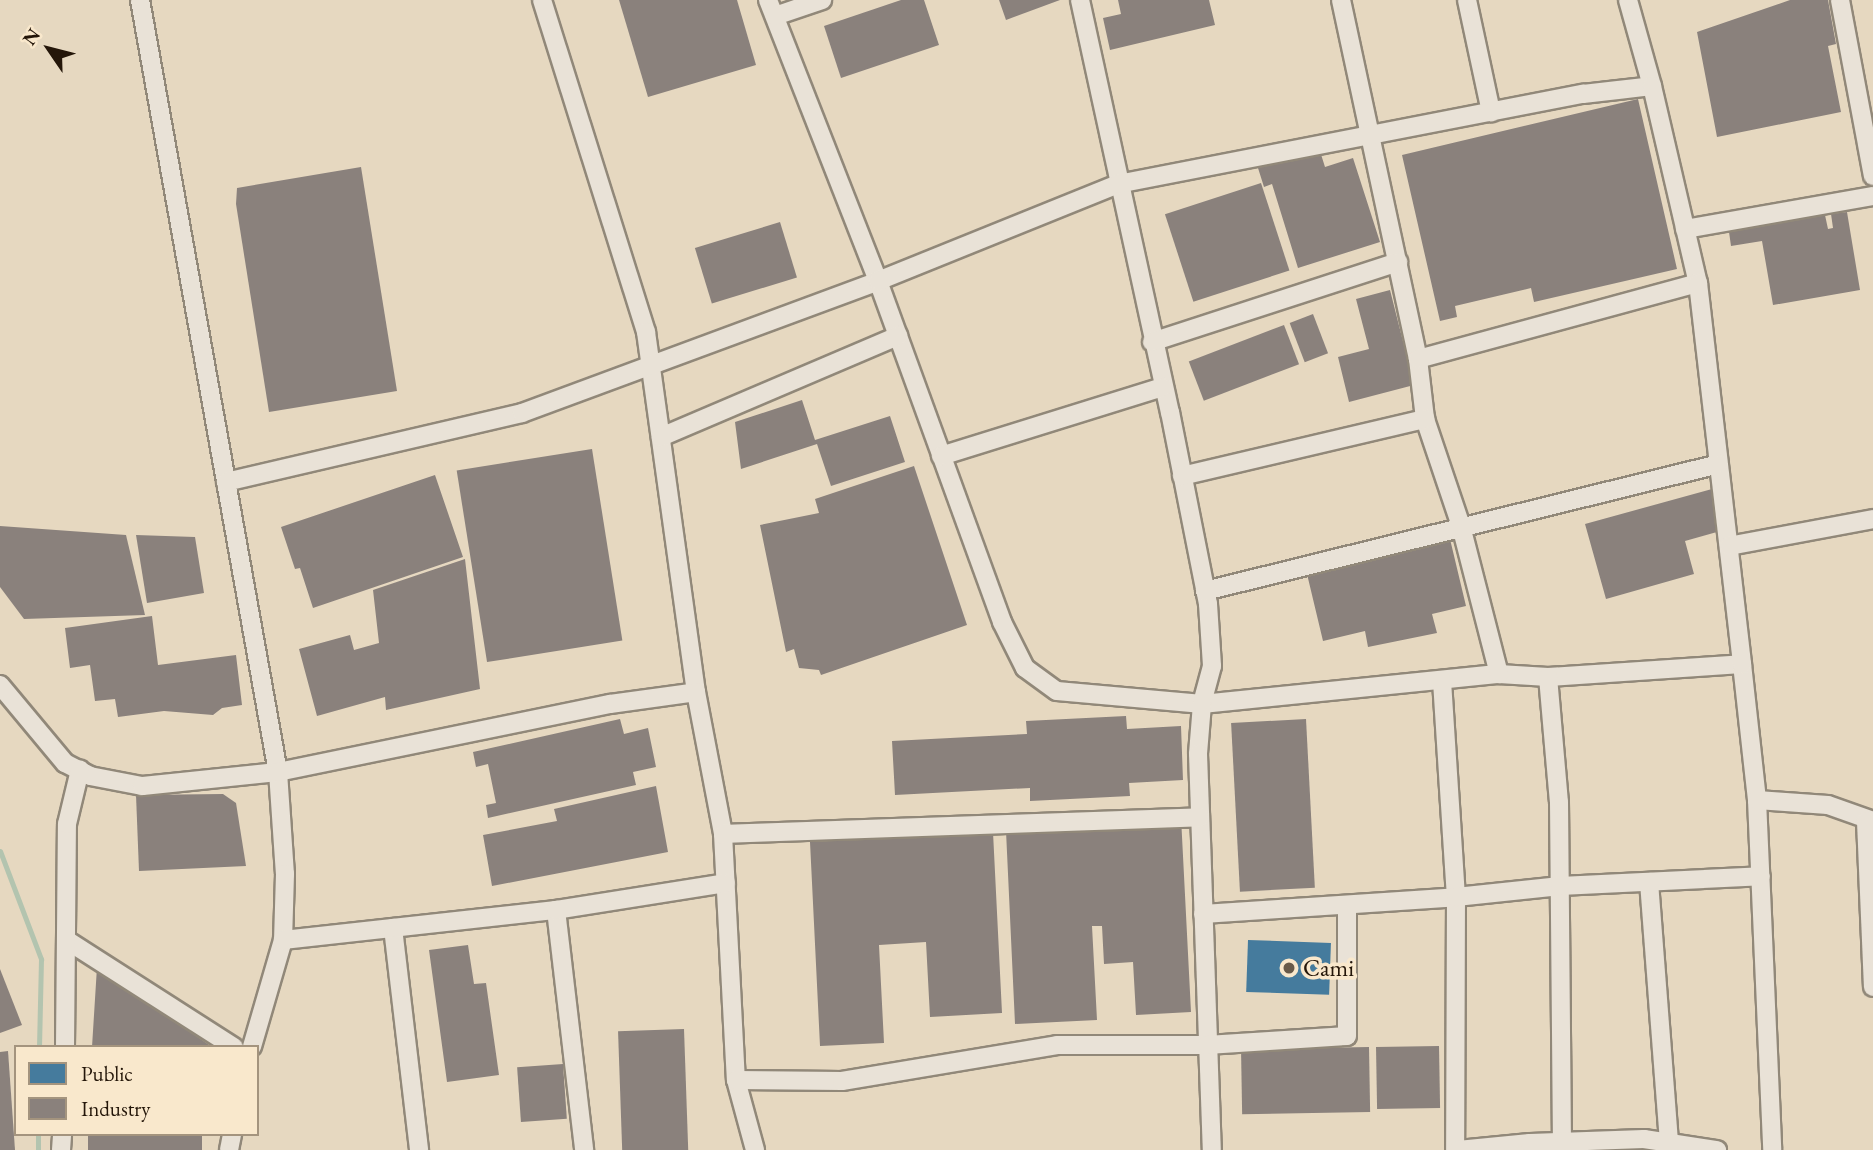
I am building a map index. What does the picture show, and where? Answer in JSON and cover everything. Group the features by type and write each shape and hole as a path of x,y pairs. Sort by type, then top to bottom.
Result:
{"street":[{"path":"140,0 278,772 285,874 284,940 253,1045"},
{"path":"542,0 646,332 696,692 723,834 736,1080 755,1150"},
{"path":"822,0 771,8 878,281 1002,622 1025,668 1057,691 1202,704 1499,674 1548,677 1742,664"},
{"path":"1080,0 1205,591 1212,666 1202,704 1198,754 1212,1150"},
{"path":"1341,0 1418,359 1425,419 1461,526 1499,674"},
{"path":"1467,0 1491,112"},
{"path":"1628,0 1652,86 1698,283 1757,800 1772,1150"},
{"path":"1840,0 1873,176"},
{"path":"226,482 522,414 878,281 1118,184 1583,94 1652,86"},
{"path":"1685,229 1873,195"},
{"path":"1152,342 1398,262"},
{"path":"1418,359 1698,283"},
{"path":"661,437 898,336"},
{"path":"941,456 1163,387"},
{"path":"1182,476 1425,419"},
{"path":"1205,591 1719,464"},
{"path":"1728,546 1873,519"},
{"path":"1548,677 1559,802 1562,1142"},
{"path":"1442,681 1456,897 1464,1150 1644,1139 1717,1150"},
{"path":"0,685 65,763 90,776 142,786 278,772 610,704 696,692"},
{"path":"65,1045 68,824 80,770"},
{"path":"1757,800 1828,805 1870,821 1873,987"},
{"path":"723,834 1199,817"},
{"path":"1203,914 1456,897 1560,886 1761,876"},
{"path":"1649,882 1669,1142"},
{"path":"284,940 556,910 726,883"},
{"path":"736,1080 842,1081 1056,1045 1207,1045 1347,1036 1347,905"},
{"path":"556,910 584,1150"},
{"path":"393,928 419,1150"},
{"path":"68,941 231,1045"}],"building: Public":[{"name":"Cami","path":"1248,940 1331,943 1329,995 1246,992"}],"building: Industry":[{"path":"619,0 737,0 756,65 648,97"},
{"path":"901,0 924,0 939,45 841,78 824,26"},
{"path":"999,0 1060,0 1006,20"},
{"path":"1118,0 1209,0 1215,25 1110,50 1103,18 1121,14"},
{"path":"1790,0 1828,0 1836,44 1828,46 1841,112 1717,137 1697,32"},
{"path":"1638,99 1677,269 1534,302 1531,288 1455,306 1457,317 1440,321 1402,155"},
{"path":"1319,148 1325,167 1353,158 1380,242 1298,268 1272,184 1264,187 1258,168"},
{"path":"361,167 397,391 269,412 236,204 237,188"},
{"path":"1261,183 1289,270 1193,302 1165,214"},
{"path":"1847,212 1860,290 1773,305 1762,241 1731,246 1729,232 1825,215 1828,229 1833,228 1831,214"},
{"path":"780,222 797,277 712,303 695,248"},
{"path":"1390,290 1414,385 1349,402 1338,357 1369,349 1356,299"},
{"path":"1313,314 1328,353 1305,362 1290,323"},
{"path":"1284,325 1299,364 1204,401 1189,362"},
{"path":"802,400 815,440 890,416 905,462 831,486 817,444 741,469 735,422"},
{"path":"592,449 622,641 487,662 457,470"},
{"path":"914,466 967,625 821,675 819,670 799,668 794,649 786,652 760,525 819,513 815,499"},
{"path":"435,475 463,557 313,608 300,568 295,569 281,527"},
{"path":"1712,489 1724,530 1685,541 1694,574 1606,599 1585,524"},
{"path":"0,526 126,535 145,615 24,619 0,587"},
{"path":"136,535 195,537 204,593 147,603"},
{"path":"1450,539 1466,606 1432,614 1437,633 1368,647 1365,631 1323,641 1307,574"},
{"path":"465,559 480,689 386,710 385,697 317,716 299,649 350,635 354,650 379,643 373,590"},
{"path":"152,616 158,665 236,655 242,705 222,708 213,715 164,711 118,717 115,699 95,701 90,665 70,668 65,628"},
{"path":"1126,716 1127,729 1181,726 1183,780 1129,783 1130,796 1030,801 1030,788 895,795 892,741 1027,734 1026,721"},
{"path":"620,719 624,734 648,728 656,767 633,772 636,785 488,818 486,805 496,803 488,764 476,767 473,752"},
{"path":"1306,719 1315,888 1240,892 1231,723"},
{"path":"656,786 668,852 492,886 483,835 557,821 554,809"},
{"path":"223,794 236,803 246,866 139,871 136,795"},
{"path":"1181,817 1191,1012 1136,1015 1133,962 1104,964 1102,926 1092,926 1097,1020 1015,1024 1006,831"},
{"path":"993,832 1002,1013 930,1017 926,942 879,945 884,1043 820,1046 810,842"},
{"path":"468,945 474,984 486,983 499,1075 447,1082 429,950"},
{"path":"97,967 209,1045 92,1045"},
{"path":"0,969 22,1025 0,1033"},
{"path":"684,1029 688,1150 622,1150 618,1031"},
{"path":"1439,1046 1440,1108 1377,1109 1376,1047"},
{"path":"1369,1047 1370,1112 1242,1114 1241,1049"},
{"path":"8,1051 15,1150 0,1150 0,1052"},
{"path":"563,1064 567,1119 521,1122 517,1067"},
{"path":"88,1136 202,1136 202,1150 88,1150"}],"waterway":[{"path":"0,851 41,959 39,1045"},
{"path":"38,1136 38,1150"}],"place":[{"name":"Cami","path":"1289,968"}]}
